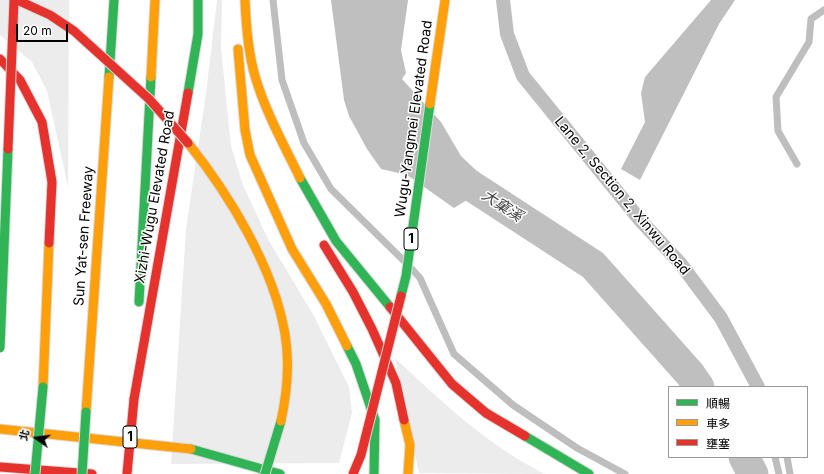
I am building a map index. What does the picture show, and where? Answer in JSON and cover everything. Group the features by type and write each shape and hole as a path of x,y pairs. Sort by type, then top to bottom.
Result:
{"main road":[{"path":"0,348 15,0 60,21 128,77 169,119 205,165 248,233 278,304 286,340 288,369 280,434 265,474"},
{"name":"Sun Yat-sen Freeway","path":"82,474 114,0"},
{"path":"138,312 155,0"},
{"name":"Xizhi-Wugu Elevated Road","path":"134,399 198,34 198,0"},
{"path":"236,0 239,68 245,130 250,155 259,179 292,248 326,304 356,364 375,420 374,474"},
{"path":"246,0 246,22 260,101 278,157"},
{"name":"Wugu-Yangmei Elevated Road","path":"353,474 361,455 406,276 445,0"},
{"path":"0,59 20,80 42,122 52,182 43,387 35,474"},
{"path":"255,76 278,131 308,193 336,241 452,384 486,413 588,474"},
{"path":"318,234 353,292 372,329 396,383 410,445 408,474"},
{"name":"1","path":"127,474 134,399 137,327"},
{"path":"0,429 196,450 280,474"},
{"path":"0,467 92,474"}],"street":[{"name":"Lane 2, Section 2, Xinwu Road","path":"503,0 507,34 523,76 640,220 684,269 721,318 757,386"}],"lane":[{"path":"273,0 282,80 304,143 331,189 366,225 389,245 420,278 454,354 513,405 577,448 625,474"},
{"path":"797,164 778,131 776,97 809,42 811,19 824,10"},
{"path":"775,458 779,474"},
{"path":"787,458 790,474"}],"shaded area":[{"path":"0,0 69,0 68,187 47,91 32,62 0,35"},
{"path":"217,0 222,0 221,48 231,146 243,185 268,239 314,316 349,387 352,413 339,463 171,464 186,229 206,93"},
{"path":"331,0 408,0 401,50 406,73 402,79 441,122 461,156 480,174 480,192 454,208 407,175 381,169 367,149 349,116 344,100"},
{"path":"711,0 735,0 719,24 640,180 621,169 645,122 641,93 645,77"},
{"path":"395,358 466,422 504,450 545,474 419,473"}],"waterway":[{"name":"大窠溪","path":"444,168 593,265 690,374 698,386"},
{"name":"大窠溪","path":"745,458 753,474"}],"traffic: fast":[{"path":"109,77 114,0"},
{"path":"188,93 198,34 198,0"},
{"path":"139,302 151,77"},
{"path":"401,296 406,276 430,104"},
{"path":"0,348 8,149"},
{"path":"300,178 336,241 390,307"},
{"path":"347,346 356,364 375,420 374,474"},
{"path":"35,474 43,387"},
{"path":"82,474 86,412"},
{"path":"265,474 281,421"},
{"path":"525,436 589,474"},
{"path":"191,449 280,474"}],"traffic: slow":[{"path":"151,77 155,0"},
{"path":"245,0 251,58 259,89 269,115 300,178"},
{"path":"430,104 445,0"},
{"path":"238,49 245,130 250,155 292,249 326,304 347,346"},
{"path":"86,412 109,77"},
{"path":"188,143 234,208 248,233 271,283 279,309 287,345 288,367 285,400 281,421"},
{"path":"43,387 49,243"},
{"path":"404,420 410,445 408,474"},
{"path":"0,429 191,449"}],"traffic: jam":[{"path":"8,149 14,0"},
{"path":"17,0 50,15 74,31 149,99 188,143"},
{"path":"0,59 20,80 42,122 52,182 49,243"},
{"path":"134,399 188,93"},
{"path":"324,245 353,292 372,329 396,383 404,420"},
{"path":"353,474 361,455 401,296"},
{"path":"390,307 452,384 486,413 525,436"},
{"path":"127,474 134,399"},
{"path":"0,467 92,474"}]}
